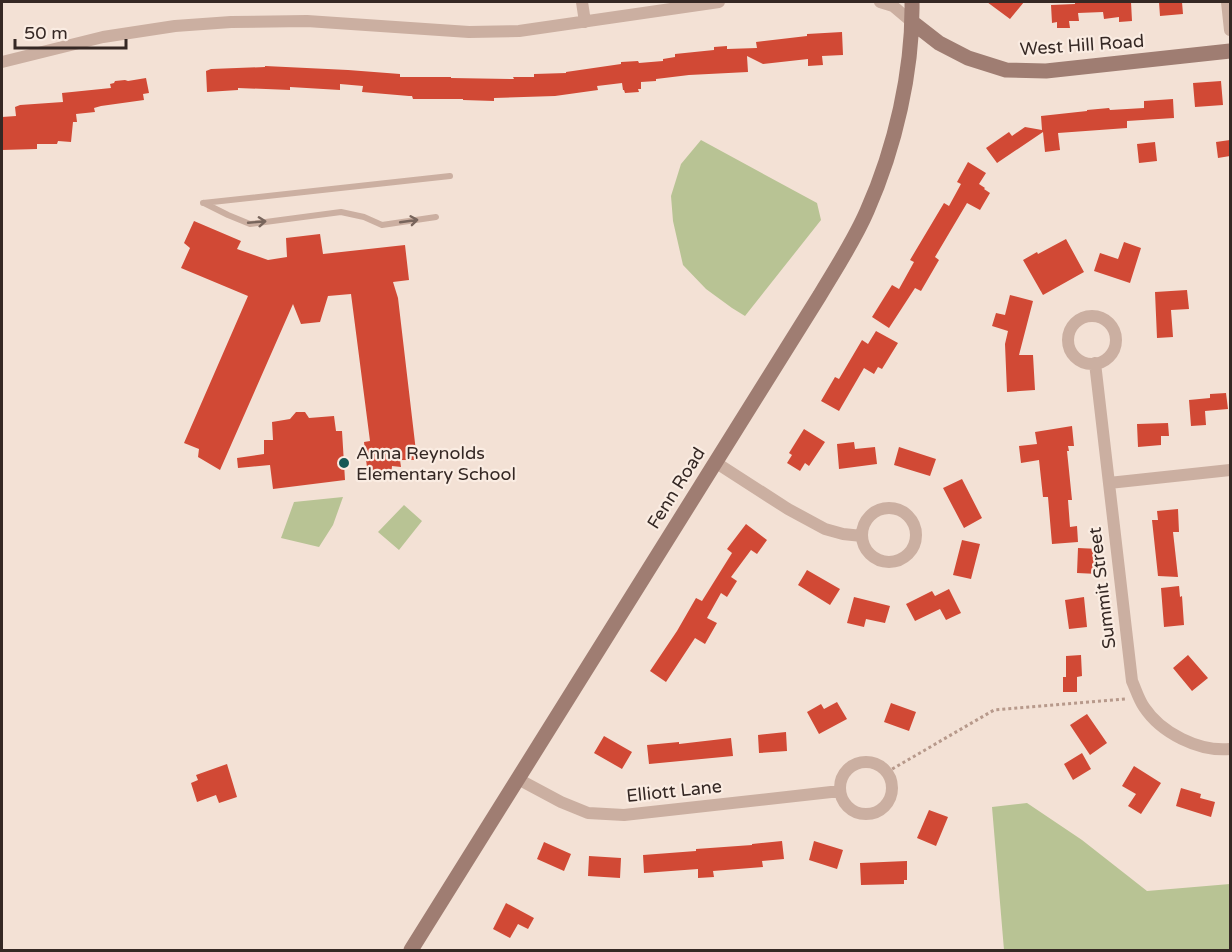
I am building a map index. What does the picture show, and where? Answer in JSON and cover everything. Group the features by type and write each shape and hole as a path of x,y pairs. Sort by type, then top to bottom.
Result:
{"street":[{"path":"582,2 585,22"},
{"path":"2,62 103,36 219,22 307,21 469,32 519,31 719,2"},
{"path":"880,2 893,6 912,22"},
{"name":"Fenn Road","path":"411,951 841,261 867,212 886,161 902,96 912,22 912,2"},
{"path":"1227,2 1230,30"},
{"name":"West Hill Road","path":"912,22 939,43 968,58 1006,70 1046,71 1230,51"},
{"name":"Summit Street","path":"1095,363 1132,681 1144,707 1165,729 1192,744 1230,748"},
{"path":"715,462 788,509 825,529 862,536"},
{"path":"1108,483 1230,471"},
{"path":"889,508 906,514 916,529 914,548 900,560 891,562 882,562 874,558 863,545 862,536 863,528 872,514 889,508"},
{"path":"870,763 882,767 887,772 892,784 891,796 885,807 873,814 861,814 849,808 840,791 843,778 851,768 856,764 870,763"},
{"name":"Elliott Lane","path":"518,779 561,802 588,813 624,814 840,791"}],"lane":[{"path":"436,217 382,225 364,217 341,212 250,224 203,203 450,176"}],"path":[{"path":"887,772 994,710 1140,698"}],"green space":[{"path":"701,140 817,203 821,220 745,316 706,289 683,265 673,221 671,196 681,164"},
{"path":"343,497 333,525 319,547 281,538 294,502"},
{"path":"404,505 422,521 399,550 378,532"},
{"path":"1027,803 1082,840 1147,891 1230,884 1230,950 1004,950 992,807"}],"building":[{"path":"987,2 1024,2 1010,19"},
{"path":"1075,2 1131,2 1132,21 1119,22 1119,17 1104,19 1103,12 1078,13 1079,21 1069,21 1070,28 1057,28 1057,22 1052,23 1051,5 1075,4"},
{"path":"1159,2 1182,2 1183,14 1160,16"},
{"path":"842,32 843,55 822,56 823,65 808,66 808,59 763,64 747,56 748,72 656,79 656,81 641,82 639,92 625,93 622,83 597,86 598,90 555,96 494,98 494,101 413,99 412,96 362,92 363,86 340,84 340,90 290,87 290,90 238,88 238,90 207,92 206,71 211,69 265,66 400,74 400,77 514,79 513,77 566,73 621,64 621,62 663,61 663,59 675,57 675,54 714,50 714,47 757,48 756,42 807,36 807,34"},
{"path":"146,78 149,93 143,94 144,100 101,106 94,108 95,112 76,114 77,122 73,122 71,142 37,144 37,149 2,150 2,117 16,116 15,107 63,102 62,93 111,88 110,84 115,81"},
{"path":"1221,81 1223,105 1195,107 1193,83"},
{"path":"1173,99 1174,118 1127,121 1127,128 1058,133 1060,150 1045,152 1043,132 997,163 986,148 1009,132 1012,136 1025,127 1042,130 1041,116 1109,108 1110,110 1144,108 1144,101"},
{"path":"1230,140 1230,156 1218,158 1216,142"},
{"path":"1155,142 1157,161 1139,163 1137,144"},
{"path":"968,162 986,173 979,184 990,193 980,210 967,203 935,257 939,260 921,291 915,288 889,328 872,317 892,285 899,289 914,262 910,260 944,203 949,206 961,184 957,182"},
{"path":"194,221 241,241 237,249 268,260 287,257 286,238 320,234 323,254 405,245 409,280 393,282 398,298 417,460 400,460 401,467 392,466 391,476 368,476 364,442 370,441 351,294 328,296 320,322 301,324 293,304 220,470 198,457 199,449 184,443 248,296 181,268 190,248 184,243"},
{"path":"1066,239 1084,272 1043,295 1023,260"},
{"path":"1124,242 1141,248 1130,283 1094,271 1100,253 1118,259"},
{"path":"1187,290 1189,309 1171,310 1173,337 1157,338 1155,292"},
{"path":"1010,295 1033,301 1019,355 1033,355 1035,390 1007,392 1005,344 1008,331 992,326 996,313 1005,315"},
{"path":"876,331 898,343 882,369 878,367 874,374 864,368 839,411 821,401 835,377 839,379 862,340 868,344"},
{"path":"1226,393 1228,409 1205,411 1206,425 1191,426 1189,400 1210,398 1210,394"},
{"path":"296,412 305,412 309,418 334,416 336,431 342,431 345,480 273,489 270,465 238,468 237,458 264,454 264,440 273,440 272,422 290,419"},
{"path":"1168,423 1169,436 1161,436 1161,445 1138,447 1137,424"},
{"path":"1072,426 1074,446 1068,446 1069,451 1067,451 1072,500 1068,500 1070,527 1077,526 1078,542 1052,544 1048,497 1043,497 1039,460 1021,463 1019,446 1037,444 1035,432"},
{"path":"804,429 825,442 809,466 805,463 800,471 787,463 792,455 789,453"},
{"path":"854,442 855,449 875,447 877,464 839,469 837,444"},
{"path":"899,447 936,459 930,476 894,465"},
{"path":"962,479 982,518 964,528 943,488"},
{"path":"1178,509 1179,532 1173,532 1178,577 1158,576 1152,520 1158,520 1157,511"},
{"path":"746,524 767,540 757,554 751,550 731,577 737,581 727,597 721,593 707,618 717,623 705,644 695,638 666,682 650,671 696,598 702,601 732,553 727,549"},
{"path":"962,540 980,544 971,579 953,575"},
{"path":"1078,548 1099,549 1098,574 1077,573"},
{"path":"807,570 840,589 830,605 798,585"},
{"path":"1179,586 1184,625 1164,627 1161,588"},
{"path":"949,589 961,613 946,620 940,609 915,621 906,604 932,591 935,596"},
{"path":"854,597 890,606 885,623 866,619 864,627 847,623"},
{"path":"1084,597 1087,627 1069,629 1065,600"},
{"path":"1081,655 1082,676 1077,677 1077,692 1063,692 1063,677 1066,677 1066,656"},
{"path":"1188,655 1208,678 1192,691 1173,668"},
{"path":"837,702 847,719 819,734 807,712 821,704 824,709"},
{"path":"891,703 916,712 909,731 884,722"},
{"path":"1087,714 1107,743 1090,755 1070,725"},
{"path":"786,732 787,751 759,753 758,735"},
{"path":"604,736 632,752 622,769 594,753"},
{"path":"731,738 733,756 649,764 647,745"},
{"path":"1082,753 1091,769 1073,780 1064,764"},
{"path":"227,764 237,797 219,803 216,795 197,802 191,783 198,780 196,775"},
{"path":"1134,766 1161,783 1141,814 1128,806 1136,794 1122,786"},
{"path":"1181,788 1201,794 1200,798 1215,802 1211,817 1176,806"},
{"path":"929,810 948,817 936,846 917,838"},
{"path":"782,841 784,859 762,861 763,867 713,871 714,877 698,878 698,869 644,873 643,855"},
{"path":"814,841 843,850 837,869 809,860"},
{"path":"544,842 571,854 564,871 537,859"},
{"path":"589,856 621,858 620,878 588,876"},
{"path":"907,861 907,880 904,880 904,884 861,885 860,863"},
{"path":"506,903 534,918 528,929 518,924 510,938 493,929"}],"place":[{"name":"Anna Reynolds Elementary School","path":"344,463"}]}
